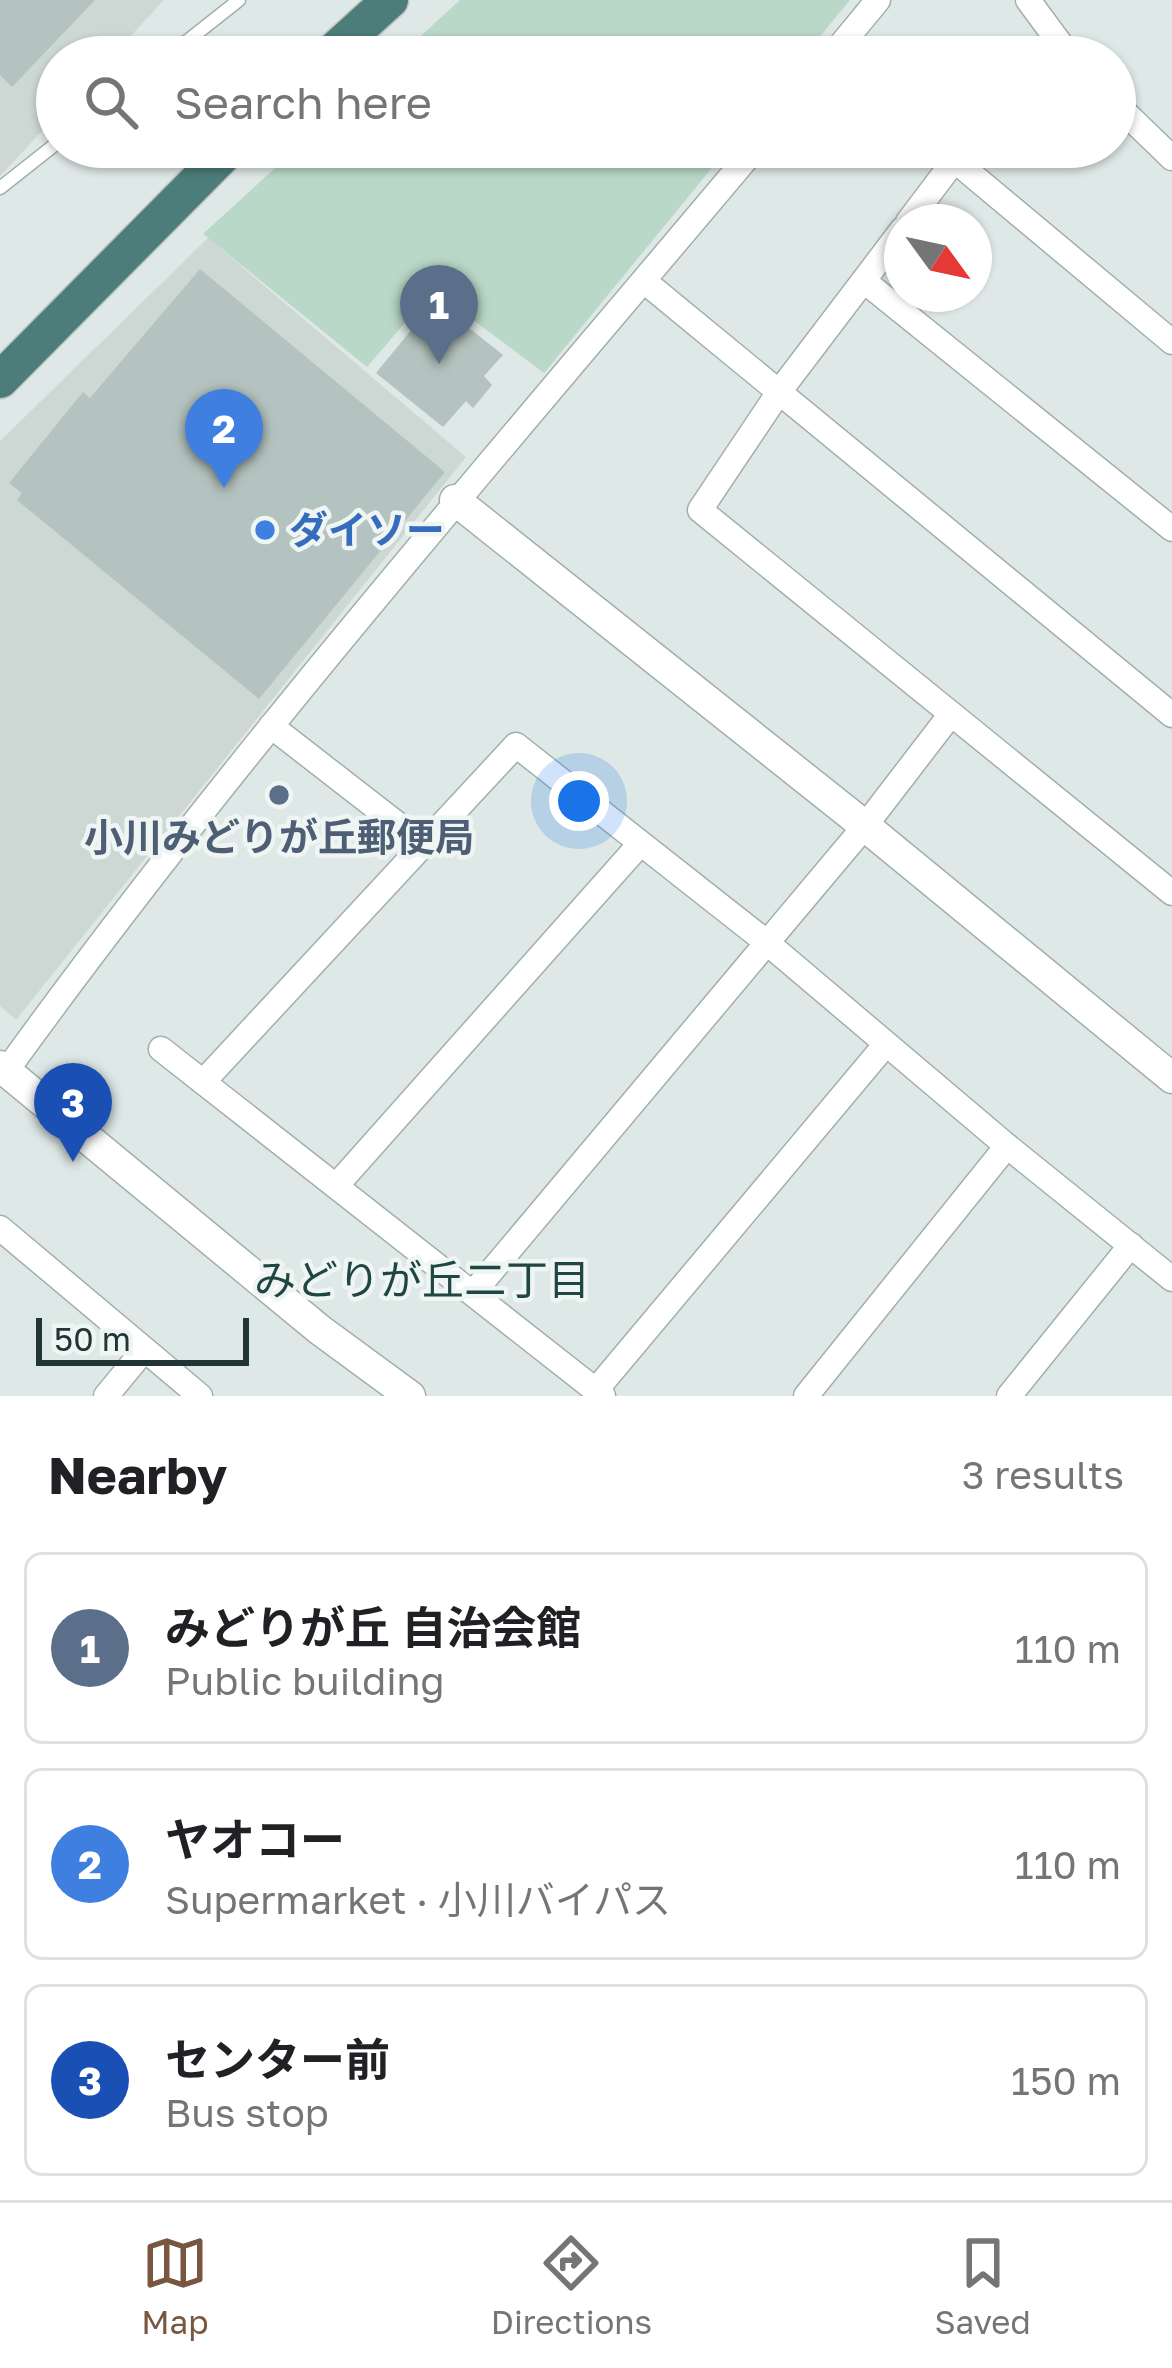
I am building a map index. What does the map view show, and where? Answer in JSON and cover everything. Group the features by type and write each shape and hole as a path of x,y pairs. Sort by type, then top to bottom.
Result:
{"highway":[{"path":"350,36 390,0"},
{"path":"0,380 210,168"}],"street":[{"path":"848,36 878,0"},
{"path":"1028,0 1047,36"},
{"path":"1136,123 1172,158"},
{"path":"410,1396 320,1330 3,1068 455,500 738,168"},
{"path":"921,204 948,168"},
{"path":"976,168 1172,342"},
{"path":"884,254 778,392 700,510 1172,892"},
{"path":"644,281 1172,715"},
{"path":"864,281 1172,529"},
{"path":"455,500 866,826 1172,1078"},
{"path":"472,1292 866,826 950,714"},
{"path":"271,726 423,844"},
{"path":"203,1082 516,745 765,941 1172,1279"},
{"path":"336,1186 640,844"},
{"path":"161,1049 600,1393 886,1044"},
{"path":"806,1396 1007,1146"},
{"path":"0,1228 200,1396"},
{"path":"1010,1396 1131,1246"},
{"path":"106,1396 144,1350"}],"lane":[{"path":"194,36 239,0"},
{"path":"0,188 36,160"}],"shaded area":[{"path":"0,0 164,0 131,36 36,36 36,137 0,176"},
{"path":"208,238 466,457 16,1020 0,1006 0,441"}],"green space":[{"path":"460,0 850,0 820,36 421,36"},
{"path":"275,168 712,168 544,373 433,290 367,367 203,234"}],"building":[{"path":"0,0 95,0 61,36 36,36 36,62 12,87 0,75"},
{"path":"200,269 445,472 259,699 17,500 22,493 9,483 83,392 90,398"},
{"path":"435,301 503,355 484,376 492,385 473,408 466,401 443,427 376,373"}],"place":[{"name":"みどりが丘 自治会館","path":"439,364"},
{"name":"ヤオコー","path":"224,488"},
{"name":"ダイソー","path":"265,530"},
{"name":"小川みどりが丘郵便局","path":"279,795"},
{"name":"センター前","path":"73,1162"}],"district":[{"name":"みどりが丘二丁目","path":"422,1280"}]}
